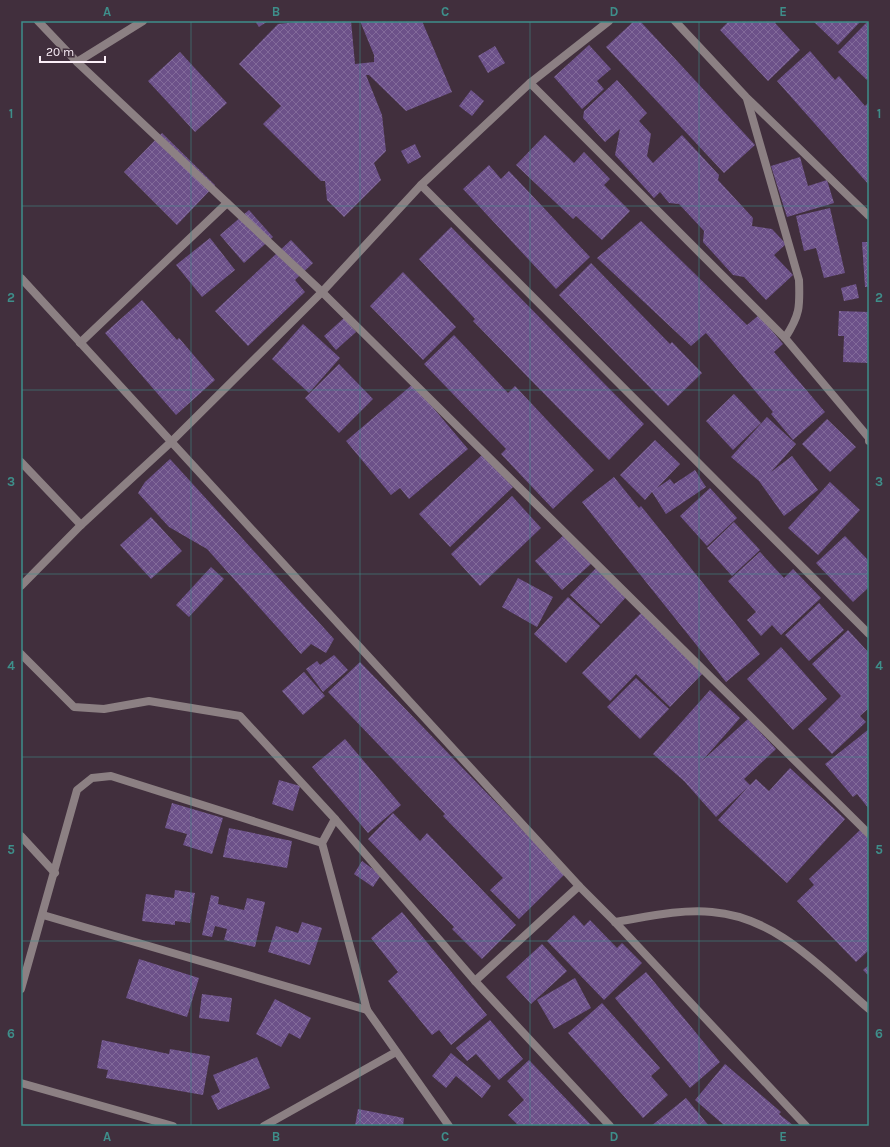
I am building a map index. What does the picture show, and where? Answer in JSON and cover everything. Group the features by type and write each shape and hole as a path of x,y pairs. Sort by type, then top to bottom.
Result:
{"street":[{"path":"38,21 77,62 322,292 869,834"},
{"path":"77,62 143,21"},
{"path":"21,586 81,525 171,442 322,292 421,185 530,83 609,21"},
{"path":"675,21 746,97 869,216"},
{"path":"530,83 785,338 869,437 869,441"},
{"path":"746,97 798,280 800,302 796,321 785,338"},
{"path":"421,185 869,634"},
{"path":"80,343 227,203"},
{"path":"21,278 579,886 615,922 806,1126"},
{"path":"21,462 81,525"},
{"path":"21,654 74,707 104,709 149,701 240,716 335,819 475,981 610,1126"},
{"path":"21,989 55,873 77,790 92,778 111,776 322,843"},
{"path":"335,819 322,843 367,1010 449,1126"},
{"path":"21,836 55,873"},
{"path":"475,981 579,886"},
{"path":"615,922 691,912 731,914 750,920 786,938 869,1009"},
{"path":"43,914 367,1010"},
{"path":"264,1126 396,1052"},
{"path":"21,1083 172,1126"}],"building":[{"path":"255,21 268,21 259,27"},
{"path":"306,21 351,21 355,64 374,62 374,55 360,21 422,21 452,92 406,111 369,75 366,75 382,115 386,151 374,163 381,180 344,217 327,200 325,181 321,181 263,124 281,106 239,64 278,24"},
{"path":"634,21 640,21 755,145 724,173 606,47"},
{"path":"729,21 777,21 775,23 800,50 768,81 720,30"},
{"path":"813,21 861,21 838,45"},
{"path":"868,21 869,77 867,80 838,52"},
{"path":"589,45 611,69 597,81 604,89 582,109 554,77"},
{"path":"495,46 505,63 488,73 478,56"},
{"path":"810,51 835,80 839,76 865,106 869,102 869,185 777,81"},
{"path":"180,52 227,103 195,132 148,81"},
{"path":"617,80 647,113 639,121 651,134 647,156 653,163 682,135 719,175 718,180 753,218 752,226 772,229 786,244 774,255 793,275 766,300 744,277 733,275 703,242 704,231 679,204 669,203 660,192 654,198 615,155 620,129 605,142 583,118 584,111"},
{"path":"471,90 484,101 472,116 459,106"},
{"path":"162,133 215,185 177,225 124,172"},
{"path":"545,135 574,163 584,152 610,179 604,185 630,211 602,240 576,216 573,219 516,165"},
{"path":"415,144 421,157 408,164 401,151"},
{"path":"800,157 808,186 827,180 834,203 787,217 771,166"},
{"path":"489,165 501,179 509,171 590,257 556,289 463,189"},
{"path":"830,208 845,273 824,278 816,248 804,251 796,216"},
{"path":"249,210 273,237 244,263 220,235"},
{"path":"641,221 747,325 759,315 783,344 774,352 825,412 793,440 771,414 773,412 706,333 691,346 597,258"},
{"path":"451,227 644,424 609,460 473,321 475,319 419,259"},
{"path":"210,238 235,270 202,297 176,265"},
{"path":"291,240 313,263 295,280 305,292 248,346 215,311"},
{"path":"862,242 869,242 869,287 865,287"},
{"path":"591,263 670,344 672,342 702,373 668,406 559,295"},
{"path":"403,272 456,327 423,360 370,306"},
{"path":"856,284 859,298 844,301 841,288"},
{"path":"142,300 177,340 179,338 215,380 176,415 105,333"},
{"path":"839,311 869,312 869,363 843,362 844,336 838,336"},
{"path":"344,318 356,332 336,350 324,336"},
{"path":"303,324 340,358 309,393 272,359"},
{"path":"454,335 508,393 515,386 594,470 553,509 501,454 506,449 424,364"},
{"path":"339,364 373,399 339,433 305,398"},
{"path":"413,384 468,449 409,499 400,488 391,495 346,441"},
{"path":"734,394 761,423 733,450 706,421"},
{"path":"767,417 796,444 771,472 792,456 818,490 784,516 759,481 731,457"},
{"path":"827,419 856,447 830,472 802,444"},
{"path":"655,440 680,464 657,488 670,479 674,484 695,470 706,487 666,514 652,492 645,500 620,475"},
{"path":"483,454 513,487 450,547 419,514"},
{"path":"170,459 334,639 326,653 311,644 301,654 207,549 169,527 138,493 145,482"},
{"path":"614,477 639,508 641,506 760,654 726,682 582,502"},
{"path":"830,482 860,510 818,555 788,528"},
{"path":"710,488 737,518 707,546 680,516"},
{"path":"512,496 541,528 480,586 451,554"},
{"path":"151,517 182,551 151,579 120,545"},
{"path":"734,522 760,550 732,576 707,548"},
{"path":"565,534 592,563 562,590 535,561"},
{"path":"845,536 869,561 869,587 853,602 816,563"},
{"path":"760,552 784,578 793,569 821,598 781,635 772,625 761,636 747,620 756,612 728,581"},
{"path":"598,566 628,595 601,624 570,595"},
{"path":"211,567 224,579 189,617 176,605"},
{"path":"518,578 553,597 537,627 502,607"},
{"path":"568,597 600,626 566,663 534,634"},
{"path":"819,603 844,630 809,661 785,635"},
{"path":"643,611 704,672 670,707 636,674 610,701 582,673"},
{"path":"848,630 869,653 869,708 860,716 866,722 832,754 808,729 841,696 812,664"},
{"path":"781,647 827,699 793,730 747,679"},
{"path":"334,655 348,670 323,692 306,669 317,661 320,665"},
{"path":"360,662 565,874 519,919 490,890 503,878 443,816 445,814 328,692"},
{"path":"304,672 325,696 303,715 282,691"},
{"path":"636,678 669,709 640,739 607,707"},
{"path":"710,690 740,718 702,761 748,719 776,749 744,779 750,785 756,779 769,791 790,768 845,819 787,883 718,820 748,787 716,817 684,781 653,754"},
{"path":"869,729 869,809 857,794 853,797 825,764"},
{"path":"345,739 401,805 368,833 312,767"},
{"path":"279,780 300,786 293,811 272,804"},
{"path":"172,803 223,818 212,854 183,845 187,834 165,828"},
{"path":"393,813 420,841 427,833 516,925 482,959 452,929 454,927 368,839"},
{"path":"229,828 292,841 287,868 223,857"},
{"path":"860,830 869,839 869,950 856,962 797,901 814,885 809,879"},
{"path":"362,861 381,875 373,887 354,874"},
{"path":"175,890 195,893 190,923 175,921 175,925 142,921 146,894 174,898"},
{"path":"211,895 219,897 218,904 244,910 247,898 265,902 255,947 224,940 227,929 215,926 212,937 202,935"},
{"path":"402,912 487,1015 451,1045 439,1030 432,1035 388,981 398,972 371,938"},
{"path":"574,915 584,926 590,920 617,948 622,943 642,963 604,1000 547,941"},
{"path":"302,922 322,928 310,965 268,952 276,926 298,933"},
{"path":"542,944 567,971 531,1004 506,977"},
{"path":"139,959 199,978 187,1017 126,998"},
{"path":"869,965 869,976 863,970"},
{"path":"646,972 720,1062 690,1088 615,998"},
{"path":"575,978 591,1008 554,1029 537,1000"},
{"path":"202,994 232,998 229,1022 199,1018"},
{"path":"275,999 311,1018 300,1039 289,1033 281,1047 256,1034"},
{"path":"602,1003 660,1068 651,1076 668,1095 643,1118 568,1033"},
{"path":"490,1020 523,1059 499,1080 476,1054 467,1061 456,1048"},
{"path":"102,1040 169,1054 170,1049 210,1056 203,1095 106,1078 108,1070 97,1068"},
{"path":"451,1053 491,1086 482,1098 456,1076 446,1088 432,1076"},
{"path":"257,1057 270,1088 218,1110 211,1096 220,1092 213,1075"},
{"path":"529,1060 592,1126 519,1126 508,1115 524,1100 507,1081"},
{"path":"725,1064 781,1112 779,1114 794,1126 725,1126 695,1100"},
{"path":"686,1098 709,1126 651,1126"},
{"path":"358,1109 404,1118 403,1126 355,1126"}]}
